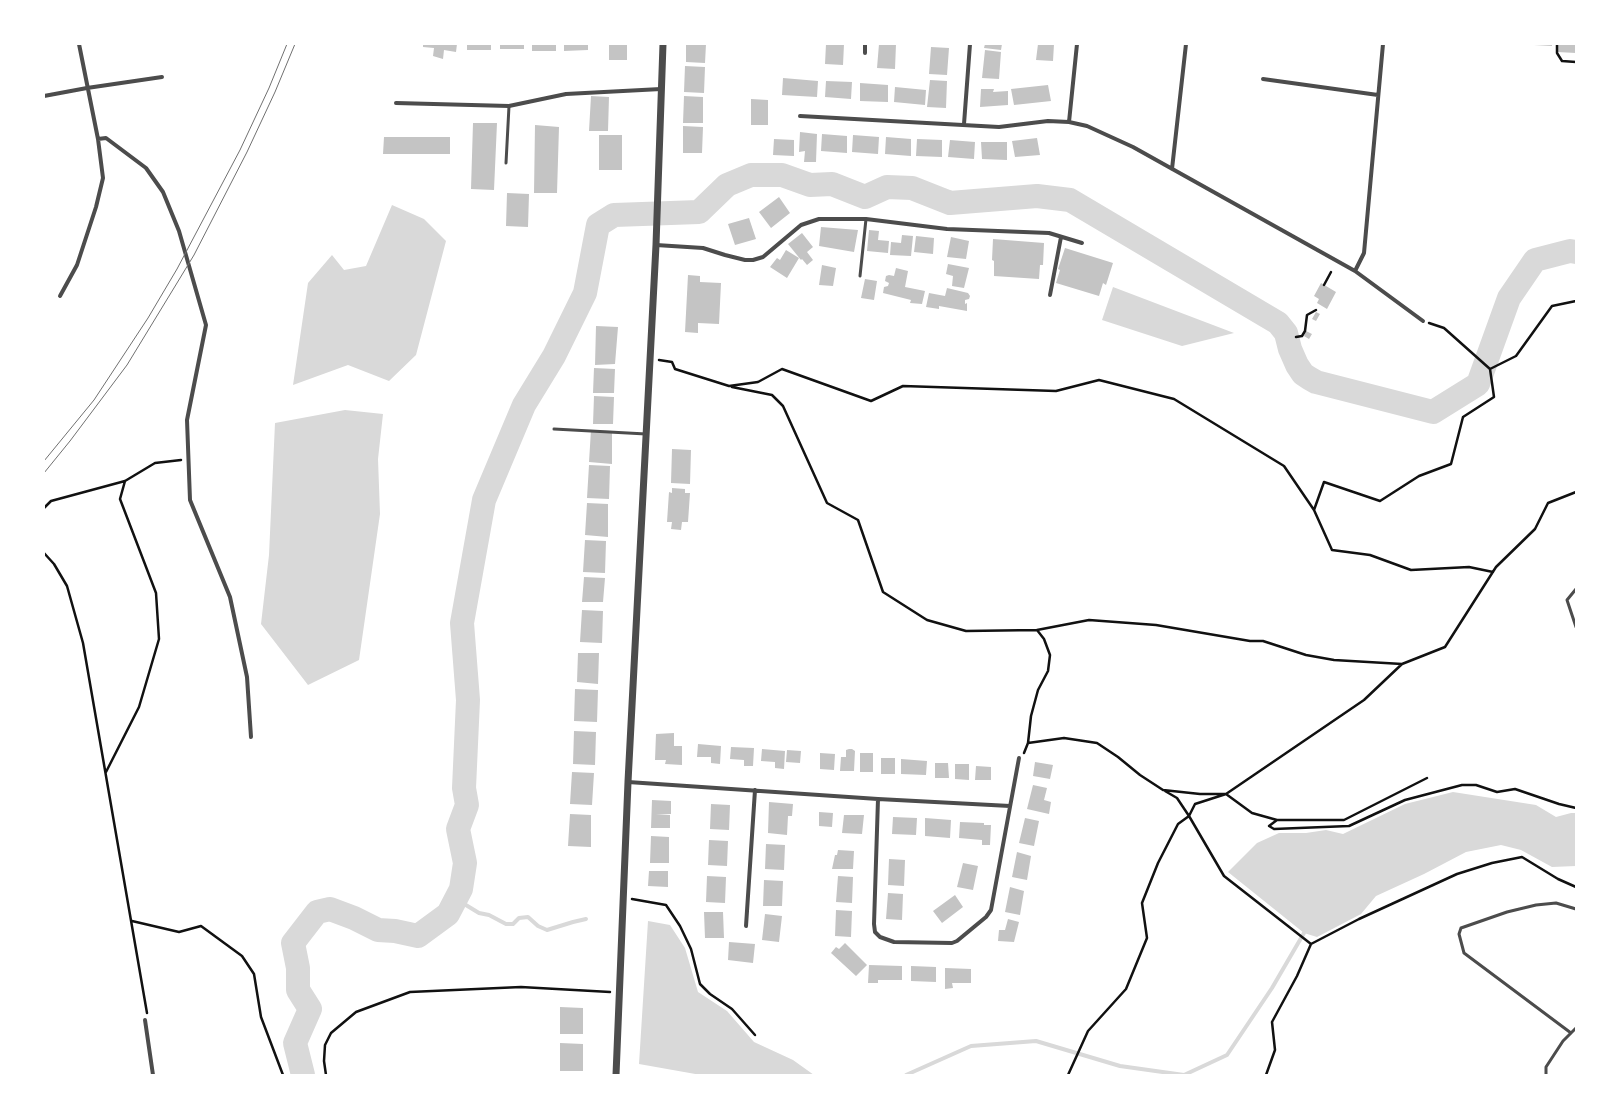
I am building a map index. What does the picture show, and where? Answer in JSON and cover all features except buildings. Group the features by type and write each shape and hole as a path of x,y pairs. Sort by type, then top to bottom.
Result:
{"street":[{"path":"60,296 77,265 96,207 103,178 98,140 79,44"},
{"path":"616,1075 618,992 628,782 657,226 663,44"},
{"path":"864,53 865,44"},
{"path":"964,124 970,44"},
{"path":"1069,122 1077,44"},
{"path":"1172,169 1186,44"},
{"path":"1355,271 1364,254 1383,44"},
{"path":"44,96 162,77"},
{"path":"1263,79 1378,95"},
{"path":"396,103 509,106 566,94 661,89"},
{"path":"800,116 999,127 1048,122 1069,122 1087,126 1104,133 1172,169 1355,271 1423,321"},
{"path":"98,140 106,138 146,168 163,192 179,231 206,325 187,420 190,500 230,597 248,677 251,737"},
{"path":"656,245 703,248 744,260 753,260 763,257 801,225 818,219 866,219 947,229 1048,233 1082,243"},
{"path":"1050,295 1061,237"},
{"path":"878,799 875,932 880,938 894,942 952,943 957,941 986,917 991,910 1019,758"},
{"path":"628,782 878,799 1010,806"},
{"path":"746,926 755,790"},
{"path":"145,1020 153,1075"}],"lane":[{"path":"506,163 509,106"},
{"path":"860,276 866,219"},
{"path":"554,430 646,434"},
{"path":"1576,589 1567,600 1576,627"},
{"path":"1571,1033 1464,953 1459,934 1461,928 1507,912 1536,905 1556,903 1576,909"},
{"path":"1546,1075 1546,1067 1563,1041 1576,1028"}],"path":[{"path":"1557,44 1556,53 1562,61 1576,62"},
{"path":"1324,285 1330,272"},
{"path":"1489,369 1516,356 1552,306 1576,301"},
{"path":"1296,337 1302,336 1305,330 1307,315 1316,310"},
{"path":"1314,510 1324,482 1380,501 1419,476 1451,464 1463,417 1494,397 1489,369 1444,328 1423,321"},
{"path":"650,359 672,362 675,369 729,386 772,395 784,406 827,503 858,520 883,592 926,620 966,631 1037,630 1089,620 1156,625 1250,641 1263,641 1306,655 1402,664"},
{"path":"729,386 758,382 782,369 871,401 903,386 1056,391 1099,380 1174,399 1284,466 1314,510 1332,550 1370,555 1411,570 1469,567 1493,572"},
{"path":"44,508 52,501 125,481 155,463 189,459"},
{"path":"106,772 139,707 160,639 156,593 120,499 125,481"},
{"path":"1068,1075 1088,1030 1126,989 1146,938 1142,903 1158,863 1178,824 1189,816 1195,804 1226,794 1364,700 1402,664 1445,647 1496,567 1535,529 1548,503 1576,492"},
{"path":"44,553 54,564 67,586 83,643 148,1016 145,1020"},
{"path":"1037,630 1044,638 1050,655 1048,671 1038,690 1031,716 1028,743 1064,738 1097,743 1118,757 1140,775 1177,798 1224,876 1311,944"},
{"path":"1163,790 1200,794 1226,794 1252,813 1277,820 1344,820 1427,778"},
{"path":"1277,820 1270,826 1274,829 1349,826 1405,800 1462,785 1476,785 1497,792 1515,789 1559,804 1576,808"},
{"path":"1266,1075 1275,1050 1272,1022 1297,976 1311,944 1359,919 1457,874 1492,863 1522,857 1558,879 1576,887"},
{"path":"623,898 666,905 680,926 691,949 700,984 710,994 732,1010 755,1035"},
{"path":"132,921 179,932 201,926 242,956 254,974 261,1017 283,1075"},
{"path":"326,1075 324,1061 325,1045 331,1033 356,1012 410,992 521,987 618,992"}],"shaded area":[{"path":"392,205 424,219 446,241 416,355 389,381 348,365 293,385 308,283 332,255 344,270 366,266"},
{"path":"1113,287 1234,333 1182,346 1102,320"},
{"path":"345,410 383,414 378,459 380,514 359,660 308,685 261,624 269,555 275,423"},
{"path":"1453,792 1536,805 1556,817 1576,813 1576,866 1552,867 1521,850 1501,845 1466,852 1424,874 1376,896 1361,914 1317,937 1304,933 1228,872 1257,843 1279,833 1306,833 1326,830 1343,834 1405,804"},
{"path":"648,921 670,925 685,948 698,992 727,1011 754,1042 793,1060 814,1075 701,1075 639,1064"}],"waterway":[{"path":"303,1075 295,1043 310,1009 298,990 298,968 293,943 317,912 330,909 354,918 378,930 395,931 418,936 448,914 461,889 465,863 458,829 467,805 464,788 468,700 462,623 484,500 524,405 554,356 585,293 598,225 614,215 699,212 727,185 751,175 782,175 810,185 832,184 865,197 887,187 912,188 950,203 1037,196 1070,200 1278,323 1286,333 1290,349 1297,365 1303,374 1309,378 1316,382 1433,412 1478,384 1509,298 1535,260 1570,251 1576,252"},
{"path":"456,899 479,913 489,915 506,924 513,924 519,918 528,917 538,926 547,930 586,919"},
{"path":"1184,1075 1227,1055 1272,988 1304,933"},
{"path":"906,1075 971,1046 1036,1041 1120,1066 1184,1075"}],"tram line":[{"path":"44,461 94,400 148,318 177,269 240,150 269,88 287,44"},
{"path":"44,473 127,365 194,255 247,152 275,92 295,44"}]}
